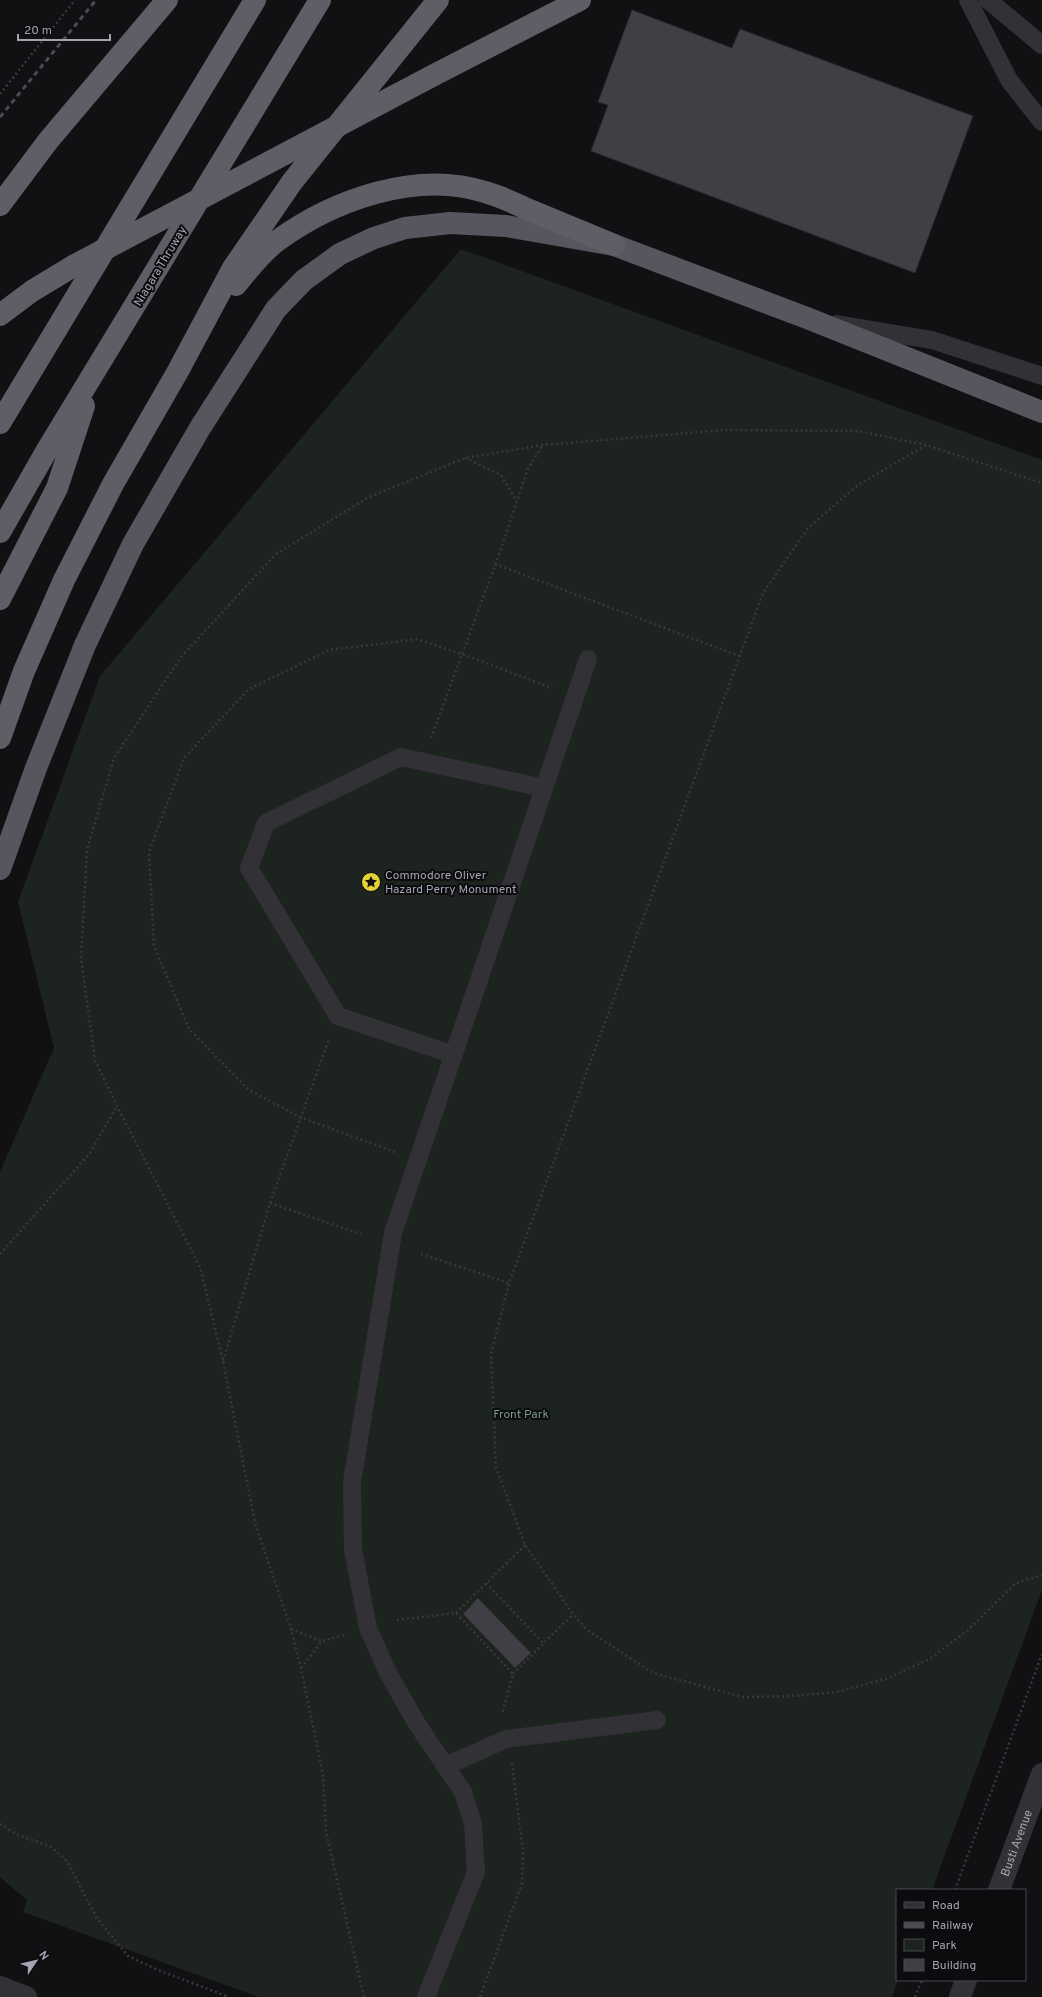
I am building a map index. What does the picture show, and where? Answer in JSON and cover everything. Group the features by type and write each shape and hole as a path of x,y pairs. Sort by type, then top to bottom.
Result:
{"highway":[{"path":"0,205 48,141 167,0"},
{"path":"0,423 255,0"},
{"name":"Niagara Thruway","path":"0,532 320,0"},
{"path":"0,738 24,671 64,580 113,484 178,371 233,268 262,224 321,145 438,0"},
{"path":"0,315 32,291 75,265 434,75 580,0"},
{"path":"178,371 233,289 251,266 271,247 299,227 322,213 355,198 389,190 424,185 445,185 485,192 614,245 807,318 1042,412"},
{"path":"0,869 36,768 85,645 133,544 200,428 272,315 299,285 340,254 374,238 405,228 450,222 506,226 614,245"},
{"path":"0,599 57,488 95,372"}],"street":[{"name":"Busti Avenue","path":"999,1889 1042,1774"},
{"path":"960,1997 966,1981"},
{"path":"0,1987 26,1997"}],"lane":[{"path":"968,0 1009,80 1042,122"},
{"path":"988,0 1042,44"},
{"path":"807,318 932,340 1042,376"},
{"path":"992,392 1042,420"},
{"path":"426,1997 476,1872 473,1824 463,1792 417,1724 388,1673 368,1628 353,1550 352,1482 393,1233 588,659"},
{"path":"454,1055 338,1016 248,868 266,822 400,757 544,788"},
{"path":"446,1766 506,1739 657,1720"}],"path":[{"path":"0,94 75,0"},
{"path":"364,1997 326,1832 322,1774 301,1669 291,1628 255,1523 223,1361 200,1267 95,1060 81,958 87,850 114,758 181,656 276,554 367,498 465,458 543,445 724,430 858,431 926,445 1042,483"},
{"path":"421,762 449,693 528,468 543,445"},
{"path":"926,445 858,486 808,528 763,593 509,1283 491,1354 496,1467 525,1545 573,1614 587,1630 653,1673 743,1697 794,1696 836,1692 889,1678 930,1658 967,1631 1016,1583 1042,1575"},
{"path":"465,458 501,475 516,500"},
{"path":"495,564 739,656"},
{"path":"488,664 575,696"},
{"path":"223,1361 270,1203 338,1016"},
{"path":"0,1254 90,1153 117,1106"},
{"path":"318,1125 418,1160"},
{"path":"270,1203 360,1234"},
{"path":"421,1254 509,1283"},
{"path":"398,1620 456,1613 525,1545"},
{"path":"486,1583 543,1643"},
{"path":"456,1613 513,1674"},
{"path":"501,1718 513,1674 573,1614"},
{"path":"291,1628 322,1641"},
{"path":"301,1669 322,1641 344,1635"},
{"path":"955,1889 1042,1654"},
{"path":"480,1997 522,1883 523,1852 511,1759"},
{"path":"0,1824 16,1834 51,1847 67,1862 96,1917 128,1956 158,1970 229,1997"},
{"path":"915,1997 922,1981"}],"green space":[{"name":"Front Park","path":"461,249 1042,460 1042,1590 932,1889 896,1889 896,1981 898,1981 892,1997 259,1997 23,1912 27,1900 0,1877 0,1172 54,1048 18,902 100,676"}],"building":[{"path":"632,10 732,48 740,29 973,116 915,273 591,151 608,105 598,102"},
{"path":"478,1598 531,1653 515,1668 463,1614"}],"railway":[{"path":"0,117 96,0"}],"place":[{"name":"Commodore Oliver Hazard Perry Monument","path":"371,882"}]}
